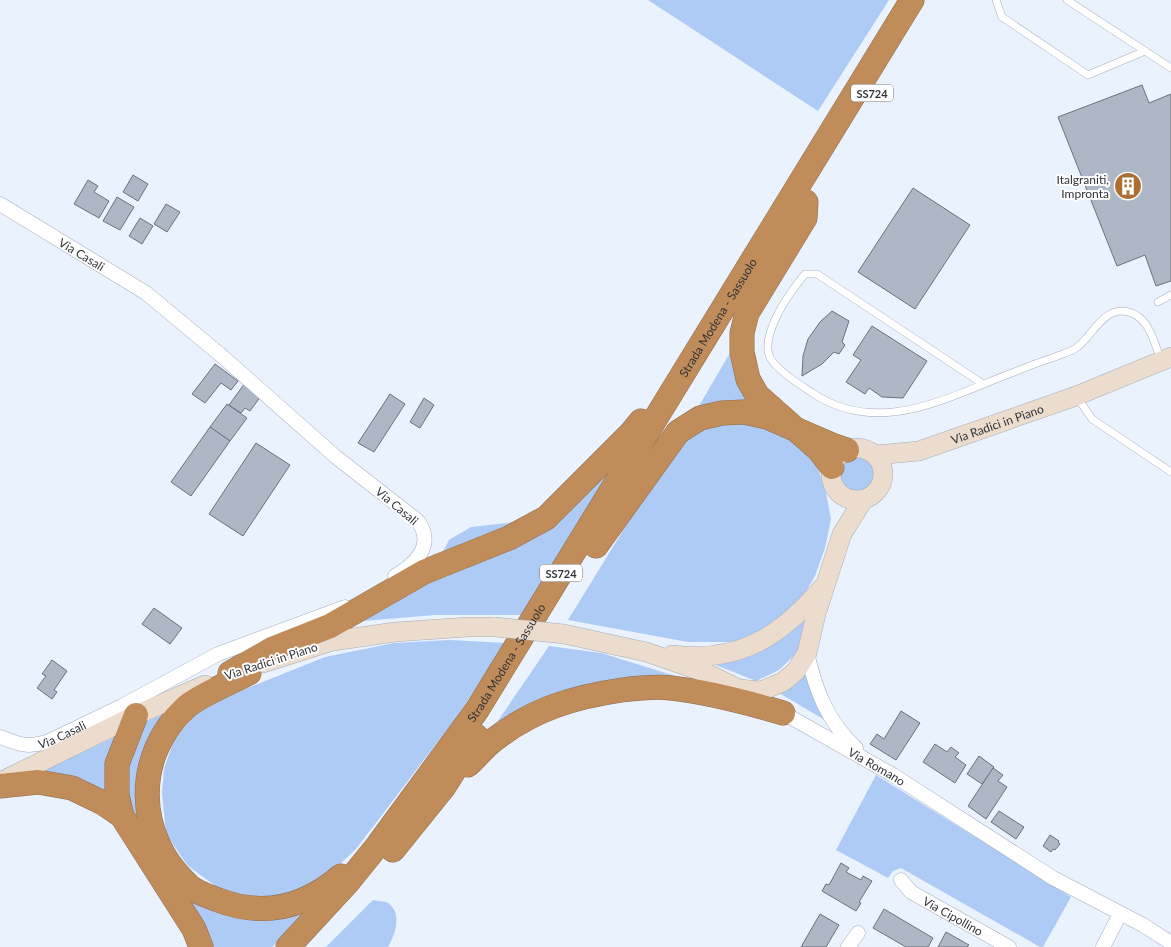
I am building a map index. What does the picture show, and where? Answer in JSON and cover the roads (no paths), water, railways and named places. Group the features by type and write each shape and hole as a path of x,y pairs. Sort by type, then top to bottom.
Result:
{"highway":[{"name":"SS724","path":"808,189 912,0"},
{"name":"SS724","path":"808,189 929,0"},
{"name":"Strada Modena - Sassuolo","path":"288,947 348,882 378,845 477,710 698,351 808,189"},
{"name":"Strada Modena - Sassuolo","path":"309,947 360,891 442,788 596,546 808,189"},
{"path":"808,189 805,218 748,313 742,333 742,352 745,370 752,388 764,402 819,450 839,458"},
{"path":"230,673 272,649 330,626 424,572 509,538 546,518 632,432 698,351"},
{"path":"596,546 678,432 700,418 722,412 744,412 767,417 798,430"},
{"path":"276,660 188,706 166,729 150,764 147,801 153,831 163,853 189,886 209,897 237,907 266,910 299,902 324,889 378,845"},
{"path":"442,788 494,740 524,720 556,704 594,694 636,689 669,688 701,692 783,713"},
{"path":"136,714 118,764 117,795 122,816 194,929 200,947"},
{"path":"0,784 38,782 72,788 103,803 122,816"}],"street":[{"name":"Via Casali","path":"0,204 154,299 336,457 418,521 425,536 422,552 415,563 341,609 218,654 122,706 49,741 25,746 0,738"},
{"name":"Via Radici in Piano","path":"876,455 919,450 1076,396 1166,359"},
{"path":"740,689 761,691 783,682 796,671 807,653 826,583 842,534 863,500 877,492 884,478 884,470 876,455 862,448 839,458 831,476 837,492 842,534"},
{"name":"Via Radici in Piano","path":"884,478 919,450"},
{"path":"837,492 849,500 863,500"},
{"path":"646,652 682,656 710,656 737,650 760,642 783,628 802,611 826,583"},
{"name":"Via Radici in Piano","path":"0,784 136,714 230,673 333,641 395,632 468,627 495,627 564,634"},
{"name":"Via Romano","path":"564,634 646,652 704,672 740,689 871,762 1053,878 1171,943"},
{"path":"807,653 817,689 831,719 846,739 871,762"},
{"name":"Via Cipollino","path":"901,880 911,892 1010,947"},
{"path":"1102,947 1120,914"},
{"path":"848,947 858,933"}],"lane":[{"path":"996,0 1002,17 1088,75 1145,51"},
{"path":"1067,0 1171,68"},
{"path":"983,384 817,274 805,274 776,317 770,330 768,348 770,357 777,366 824,401 848,410 866,414 919,409 1075,349 1110,314 1122,311 1137,315 1143,320 1166,359"},
{"path":"1158,302 1171,296"},
{"path":"1076,396 1092,420 1171,472"}],"place":[{"name":"Italgraniti, Impronta","path":"1128,186"}]}
